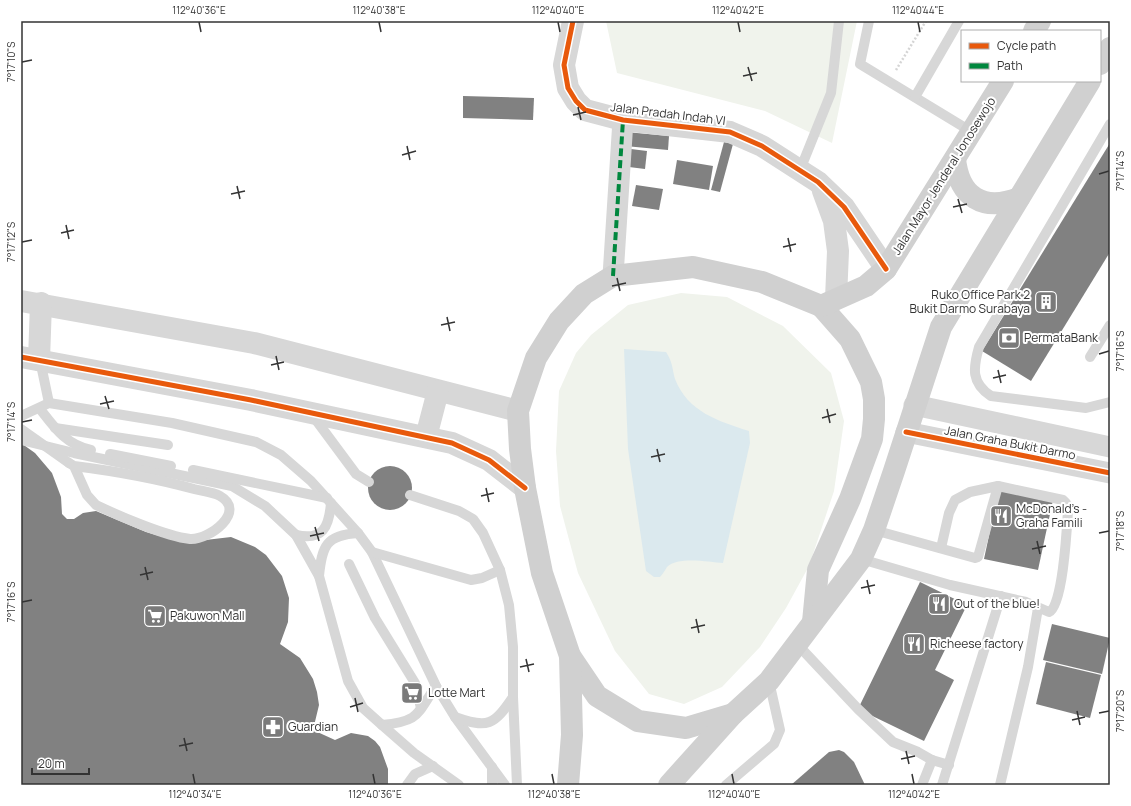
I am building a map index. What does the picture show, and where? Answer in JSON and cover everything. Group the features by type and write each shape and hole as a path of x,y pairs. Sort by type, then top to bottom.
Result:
{"main road":[{"path":"1035,30 1040,21"},
{"path":"1101,62 1110,48"},
{"name":"Jalan Mayor Jenderal Jonosewojo","path":"829,303 866,286 886,269 1002,82"},
{"path":"670,785 733,714 769,681 861,559 874,530 941,327 1089,82"},
{"path":"955,159 957,174 964,188 975,198 989,203 1004,203 1019,198"},
{"path":"733,714 686,728 638,721 597,696 570,656 542,573 525,488 518,411 536,358 559,321 584,294 613,276 693,267 762,282 829,303 850,339 871,382 874,399 874,419 872,439 850,499 818,570 813,624"},
{"path":"568,785 572,734 570,656"}],"street":[{"name":"Jalan Pradah Indah VI","path":"573,21 564,65 568,88 576,101 585,110 623,120 730,132 762,146 800,170 820,185 844,207 886,269"},
{"path":"613,276 623,120"},
{"path":"820,185 834,221 838,251 829,303"},
{"path":"518,411 254,343 31,302 30,358 310,412 452,443 489,460 525,488"},
{"path":"426,437 438,391"},
{"name":"Jalan Graha Bukit Darmo","path":"914,405 1110,447"},
{"name":"Jalan Graha Bukit Darmo","path":"906,432 1110,473"}],"lane":[{"path":"800,170 831,93 839,21"},
{"path":"869,21 860,64 972,132"},
{"path":"915,97 959,21"},
{"path":"1110,124 979,347 974,371 979,386 991,396 1086,408 1110,402"},
{"path":"1090,357 1110,325"},
{"path":"30,358 49,403"},
{"path":"21,416 40,409 49,403 172,423 256,442 281,455 311,481 358,533 372,552 436,686 455,717 505,785"},
{"path":"40,409 68,442 79,448 329,501"},
{"path":"310,412 356,474 369,482"},
{"path":"55,428 168,445"},
{"path":"21,429 72,464 112,471 213,494 220,496 227,502 230,509 225,523 202,537 192,539 172,535 96,505 87,495 72,464"},
{"path":"21,440 74,453 232,486 265,506 296,535 318,576 348,682 363,708 414,753 459,785"},
{"path":"861,559 950,585 1026,602 1049,612 1052,611 1059,590 1066,543 1068,510 1066,503 1062,500 998,486 982,488 955,500 948,513 941,548"},
{"path":"874,530 975,558 978,557 998,486"},
{"path":"410,495 459,511 473,519 483,533 500,570 509,604 513,647 513,696 517,785"},
{"path":"296,535 311,537 318,534 327,525 329,501"},
{"path":"318,576 320,559 326,543 336,538 358,533"},
{"path":"372,552 471,580 482,578 500,570"},
{"path":"349,564 375,618 415,683 421,708"},
{"path":"942,785 1001,596"},
{"path":"1000,785 1028,667 1038,608"},
{"path":"797,644 858,709 893,742 918,752 932,760 949,765"},
{"path":"726,785 774,744 778,737 780,730 769,681"},
{"path":"382,724 404,722 415,717 436,686"},
{"path":"455,717 475,724 489,722 499,717 513,696"},
{"path":"922,785 932,760"},
{"path":"407,785 415,774 433,766"},
{"path":"492,767 492,785"}],"path":[{"path":"889,82 926,21"}],"shaded area":[{"path":"606,21 857,21 832,143 765,111 617,73"},
{"path":"681,293 727,297 783,326 831,373 844,421 834,491 809,566 786,608 760,647 722,687 684,704 649,694 615,651 578,573 560,506 556,451 559,391 576,353 591,335 628,305"},
{"path":"624,349 666,352 671,362 675,379 688,400 705,414 749,431 750,443 723,563 694,560 678,562 667,567 660,577 654,577 646,571 628,449"}],"building":[{"path":"463,96 534,98 533,120 463,118"},
{"path":"626,132 669,136 668,150 625,146"},
{"path":"724,142 733,144 720,192 711,190"},
{"name":"Ruko Office Park 2 Bukit Darmo Surabaya","path":"1110,143 1110,252 1031,381 982,351"},
{"path":"623,148 647,151 645,169 621,166"},
{"path":"677,160 713,166 709,190 673,184"},
{"path":"636,185 663,189 659,210 632,206"},
{"name":"Pakuwon Mall","path":"21,443 35,453 52,473 61,497 62,514 67,519 74,519 83,513 96,511 146,532 163,537 197,541 231,537 255,547 266,555 282,576 289,598 288,622 280,644 300,658 313,679 317,692 319,705 313,730 335,740 351,733 368,736 375,741 380,747 388,769 388,785 21,785"},
{"path":"386,466 394,466 399,467 406,472 411,479 411,497 406,504 399,509 386,510 378,507 371,500 368,492 368,484 371,476 378,469"},
{"path":"999,489 1053,500 1038,570 984,559"},
{"path":"920,582 967,605 935,670 954,680 924,741 858,709"},
{"path":"1052,624 1110,638 1102,674 1043,660"},
{"path":"1046,662 1101,675 1090,718 1036,704"},
{"path":"839,750 844,752 854,762 865,785 791,785 829,752"}],"marked path":[{"path":"613,276 623,120"}],"cycle path":[{"path":"573,21 564,65 568,88 576,101 585,110 623,120 730,132 762,146 818,182 844,207 886,269"},
{"path":"21,357 251,400 452,443 489,460 525,488"},
{"path":"906,432 1110,473"}],"place":[{"name":"Ruko Office Park 2 Bukit Darmo Surabaya","path":"1046,302"},
{"name":"PermataBank","path":"1009,338"},
{"name":"McDonald's - Graha Famili","path":"1001,516"},
{"name":"Out of the blue!","path":"939,604"},
{"name":"Pakuwon Mall","path":"155,616"},
{"name":"Richeese factory","path":"914,644"},
{"name":"Lotte Mart","path":"412,693"},
{"name":"Guardian","path":"273,727"}]}
